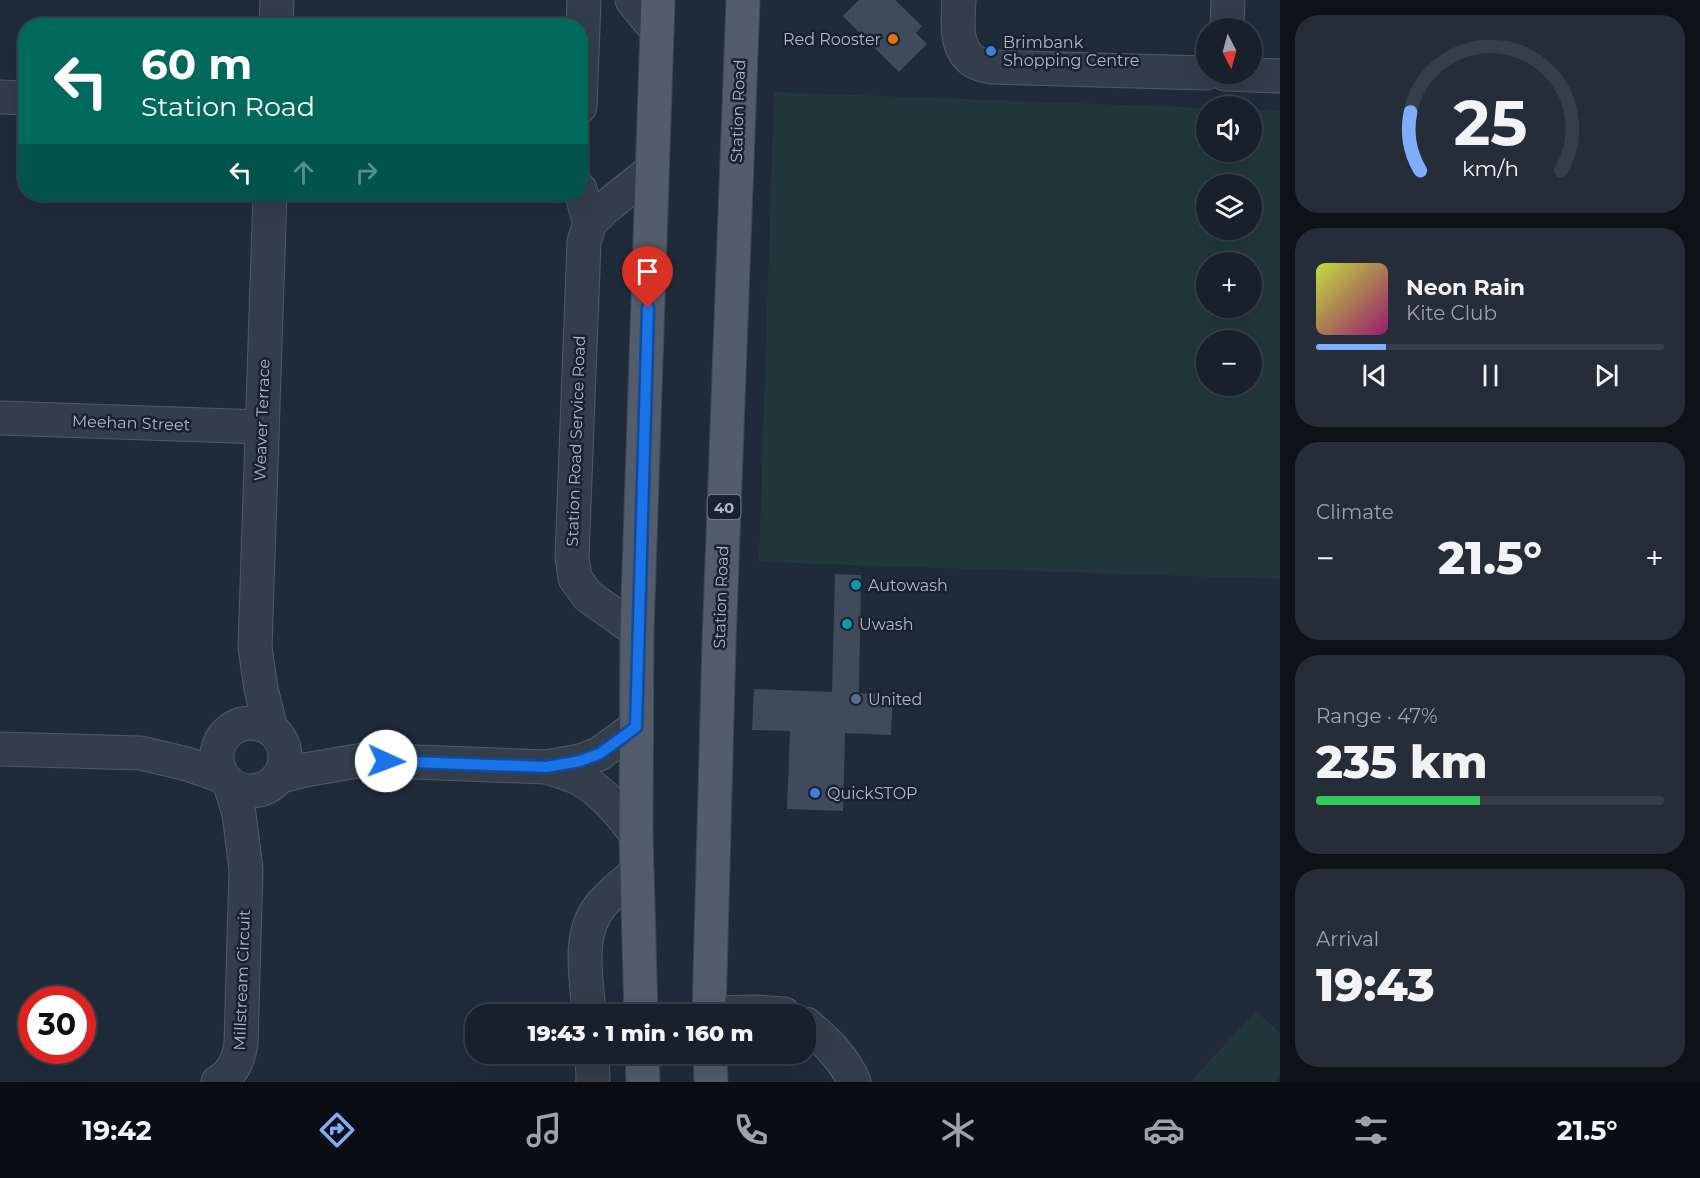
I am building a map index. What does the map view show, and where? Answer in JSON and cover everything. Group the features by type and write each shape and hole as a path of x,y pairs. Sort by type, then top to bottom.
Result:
{"main road":[{"name":"Station Road","path":"709,1004 719,643 742,0"},
{"path":"641,1004 636,835 637,631 658,16"},
{"path":"642,1064 643,1082"},
{"path":"710,1064 711,1082"}],"street":[{"path":"276,18 277,0"},
{"path":"583,18 584,0"},
{"path":"632,0 658,16"},
{"path":"959,0 958,32 963,47 974,62 992,67 1196,74"},
{"path":"1227,18 1228,0"},
{"path":"1262,75 1280,76"},
{"path":"0,97 18,98"},
{"path":"590,223 652,170"},
{"name":"Weaver Terrace","path":"270,201 255,647 261,690 275,733"},
{"name":"Station Road Service Road","path":"584,201 590,223 584,242 572,557 575,578 588,596 637,631"},
{"name":"Meehan Street","path":"0,418 262,427"},
{"name":"Weaver Terrace","path":"228,732 244,691 255,647"},
{"path":"0,749 141,753 196,745 241,724 252,723 262,725 306,747 363,760 546,767 580,761 599,754 636,727"},
{"path":"226,780 218,766 217,756 219,745 228,732"},
{"path":"274,781 283,768 285,757 284,747 275,733"},
{"path":"141,753 187,764 226,780 239,789 250,790 260,789 274,781 305,770 363,760"},
{"path":"546,767 581,779 604,795 636,835"},
{"name":"Millstream Circuit","path":"218,1082 231,1072 238,1060 241,1044 246,869 239,814 226,780"},
{"name":"Millstream Circuit","path":"246,869 257,819 274,781"},
{"path":"588,1004 585,951 587,932 601,904 637,872"},
{"path":"816,1033 836,1052 852,1075 854,1082"},
{"path":"592,1064 593,1082"}],"green space":[{"path":"774,92 1196,108 1196,162 1262,162 1262,109 1280,110 1280,579 759,562"},
{"path":"1256,1011 1280,1033 1280,1076 1275,1082 1190,1082"}],"building":[{"name":"Red Rooster","path":"859,0 895,0 922,26 916,33 927,44 899,72 843,16"},
{"path":"835,574 861,575 859,693 893,694 891,735 845,733 843,811 787,809 790,731 752,730 754,689 832,692"}],"place":[{"name":"Red Rooster","path":"893,39"},
{"name":"Brimbank Shopping Centre","path":"991,51"},
{"name":"Autowash","path":"856,585"},
{"name":"Uwash","path":"847,624"},
{"name":"United","path":"856,699"},
{"name":"QuickSTOP","path":"815,793"}],"route":[{"path":"386,761 546,767 580,761 599,754 636,727 648,308"}]}
